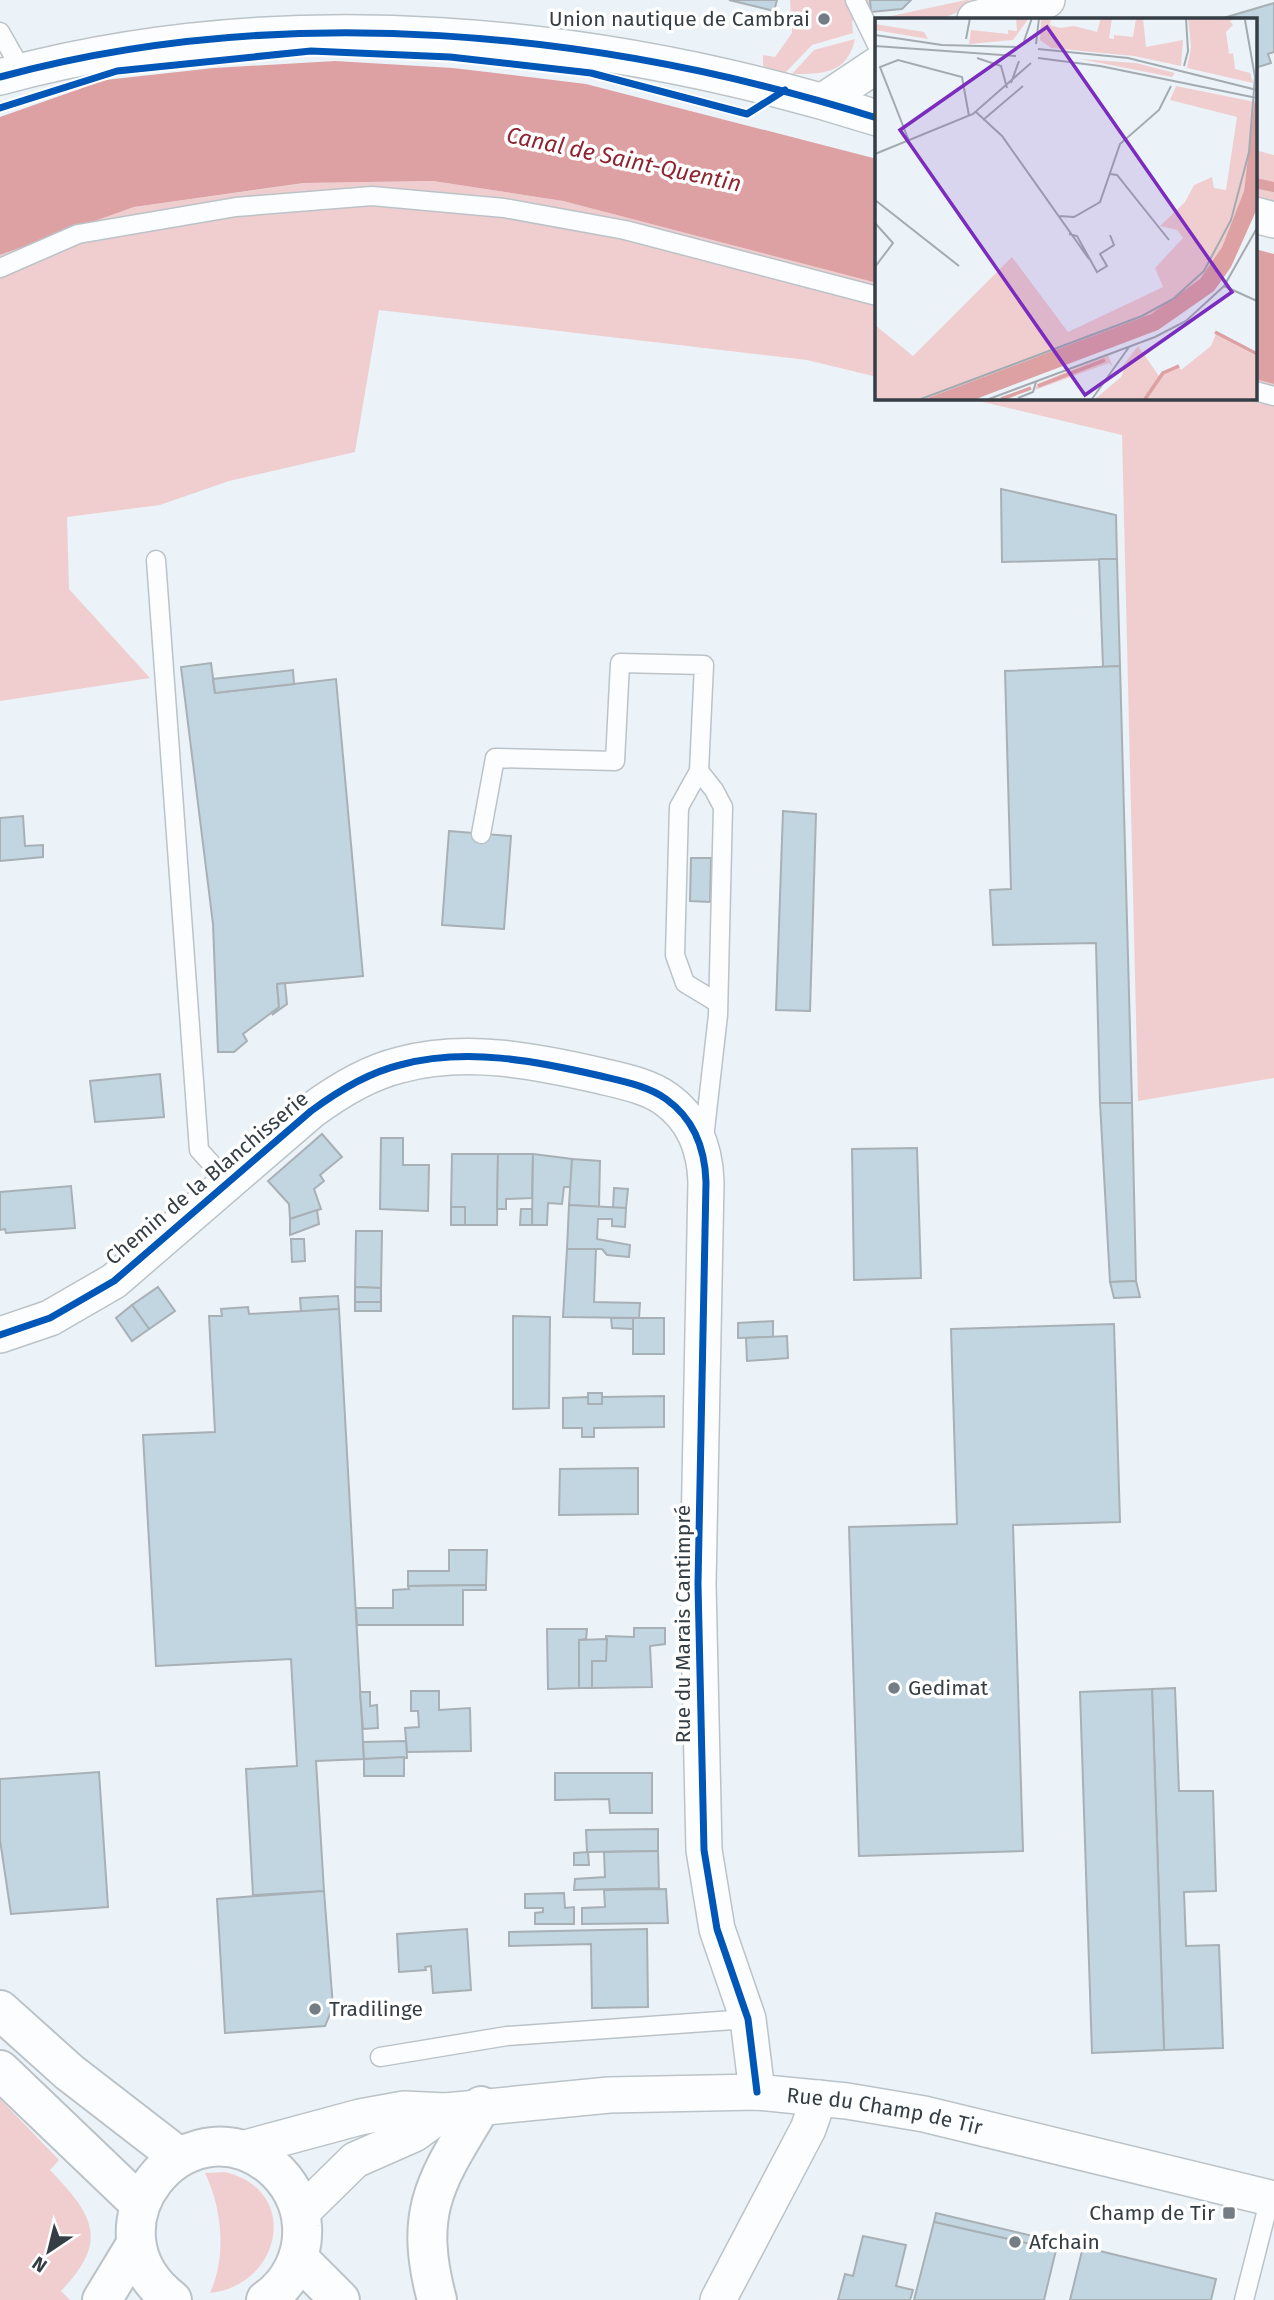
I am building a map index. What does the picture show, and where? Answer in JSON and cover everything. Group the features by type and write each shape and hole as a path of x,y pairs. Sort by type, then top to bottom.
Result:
{"main road":[{"path":"0,2010 69,2072 179,2157"},
{"path":"0,2070 140,2204"},
{"path":"437,2300 425,2239 432,2193 463,2109"},
{"path":"172,2300 145,2271 136,2244 140,2204 155,2177 179,2157 208,2148 238,2150 260,2159 278,2173 292,2192 300,2214 302,2243 298,2258 282,2285 266,2300"},
{"path":"102,2300 136,2244"},
{"path":"298,2258 340,2300"}],"street":[{"path":"979,18 1047,0"},
{"path":"10,73 75,52 143,38 310,20 389,20 480,27 605,45 823,101 875,117"},
{"path":"823,101 875,66"},
{"path":"1256,215 1274,220"},
{"name":"Chemin de la Blanchisserie","path":"0,1335 50,1318 90,1297 132,1266 311,1111 358,1081 401,1064 449,1057 484,1056 541,1064 639,1087 666,1099 687,1118 703,1149"},
{"name":"Rue du Marais Cantimpré","path":"703,1149 706,1182 698,1584 704,1850 718,1929 748,2019 757,2092"},
{"name":"Rue du Champ de Tir","path":"238,2150 404,2109 463,2109 586,2096 757,2092 819,2098 960,2122 1272,2198"},
{"path":"718,2300 808,2129 819,2098"},
{"path":"300,2214 355,2160 463,2109"}],"lane":[{"path":"855,0 875,41"},
{"path":"0,32 10,73"},
{"path":"0,268 78,234 236,207 372,196 504,208 611,228 875,295"},
{"path":"1256,391 1274,396"},
{"path":"156,560 199,1150 229,1183"},
{"path":"481,834 495,758 615,761 620,663 704,665 699,771 679,807 675,955 685,983 718,1003"},
{"path":"699,771 723,807 718,1003 703,1149"},
{"path":"380,2057 507,2036 748,2019"},
{"path":"1244,2300 1272,2198"}],"shaded area":[{"path":"790,0 911,0 902,9 871,12 852,21 853,33 812,45 785,73 767,69 763,65 763,55 775,57 792,33"},
{"path":"966,0 985,2 943,18 882,18"},
{"path":"855,39 846,59 832,70 792,74 814,50"},
{"path":"1256,150 1274,155 1274,212 1256,207"},
{"path":"433,181 563,201 875,282 875,377 807,360 379,310 355,452 229,481 160,505 67,517 69,589 150,678 0,701 0,255 134,207 305,183"},
{"path":"1256,379 1274,384 1274,1078 1138,1101 1122,435 970,399 1256,399"},
{"path":"0,2099 59,2160 50,2170 77,2201 90,2228 86,2257 61,2291 70,2300 0,2300"},
{"path":"225,2172 249,2182 265,2197 273,2216 273,2236 266,2256 253,2273 234,2286 210,2293 219,2264 220,2232 215,2201 205,2173"}],"water":[{"name":"Canal de Saint-Quentin","path":"335,61 453,68 586,84 875,158 875,282 563,201 433,181 304,183 134,207 0,255 0,117 105,80 214,68"},
{"path":"1256,249 1274,254 1274,384 1256,379"}],"building":[{"path":"729,0 777,0 774,11"},
{"path":"870,0 911,0 902,9 871,12"},
{"path":"1274,3 1274,52 1268,54 1271,63 1256,68 1256,18 1223,18"},
{"path":"1001,489 1116,515 1117,559 1002,562"},
{"path":"1099,559 1117,559 1120,666 1103,667"},
{"path":"211,663 215,693 336,679 363,976 277,984 279,1007 243,1034 247,1041 234,1052 218,1052 213,924 181,667"},
{"path":"1120,666 1132,1103 1100,1103 1096,943 993,945 990,890 1011,889 1005,671"},
{"path":"293,670 294,684 215,693 213,679"},
{"path":"783,811 816,814 810,1011 776,1010"},
{"path":"23,816 25,846 43,845 43,857 0,861 0,818"},
{"path":"449,831 511,836 504,929 442,925"},
{"path":"691,858 711,858 710,902 690,901"},
{"path":"285,983 287,1004 272,1015 279,1007 277,984"},
{"path":"160,1074 164,1117 95,1122 90,1081"},
{"path":"1100,1103 1132,1103 1136,1281 1110,1282"},
{"path":"322,1134 342,1157 320,1175 324,1181 314,1189 321,1209 290,1219 289,1204 268,1181"},
{"path":"381,1138 403,1138 403,1165 429,1165 428,1211 380,1209"},
{"path":"917,1148 921,1278 854,1280 852,1149"},
{"path":"452,1154 498,1154 497,1225 465,1225 465,1207 451,1207"},
{"path":"498,1154 533,1154 532,1198 506,1199 506,1209 497,1209"},
{"path":"533,1154 572,1159 571,1187 564,1187 562,1204 548,1203 547,1225 532,1225"},
{"path":"572,1159 600,1161 599,1207 569,1205"},
{"path":"71,1186 75,1228 6,1233 5,1229 0,1230 0,1192"},
{"path":"614,1188 628,1189 626,1208 613,1208"},
{"path":"569,1205 626,1208 625,1227 612,1226 612,1219 598,1219 597,1239 630,1245 629,1257 607,1255 602,1249 567,1249"},
{"path":"451,1207 465,1207 465,1225 451,1225"},
{"path":"521,1209 532,1209 532,1225 520,1225"},
{"path":"317,1210 319,1224 290,1235 290,1219"},
{"path":"356,1231 382,1231 381,1288 355,1287"},
{"path":"291,1239 304,1239 305,1261 292,1262"},
{"path":"567,1249 596,1249 594,1302 640,1303 639,1318 563,1317"},
{"path":"1136,1281 1140,1297 1114,1298 1110,1282"},
{"path":"158,1287 175,1311 149,1329 132,1305"},
{"path":"355,1287 381,1288 381,1302 355,1302"},
{"path":"338,1296 339,1309 301,1312 300,1298"},
{"path":"355,1302 381,1302 381,1311 355,1311"},
{"path":"132,1305 149,1329 132,1341 116,1318"},
{"path":"248,1307 249,1314 339,1309 364,1759 316,1761 324,1891 253,1895 246,1769 297,1766 291,1659 156,1666 143,1435 215,1432 209,1316 222,1316 221,1309"},
{"path":"513,1316 550,1317 549,1408 513,1409"},
{"path":"611,1318 633,1318 633,1329 612,1328"},
{"path":"633,1318 664,1318 664,1354 633,1354"},
{"path":"773,1321 773,1337 738,1338 738,1323"},
{"path":"1114,1324 1120,1522 1013,1525 1023,1851 859,1856 849,1527 957,1524 951,1329"},
{"path":"787,1336 788,1358 747,1361 746,1338"},
{"path":"588,1393 602,1393 602,1404 588,1404"},
{"path":"664,1396 664,1427 594,1428 594,1437 582,1437 582,1428 563,1428 563,1398 588,1397 588,1404 602,1404 602,1397"},
{"path":"638,1468 638,1514 559,1515 560,1469"},
{"path":"449,1550 487,1550 486,1585 408,1586 408,1571 449,1571"},
{"path":"486,1585 486,1590 463,1590 463,1625 357,1625 356,1608 393,1608 393,1590 409,1589 408,1586"},
{"path":"634,1628 665,1628 665,1644 650,1646 652,1687 592,1688 592,1661 606,1661 606,1636 634,1637"},
{"path":"547,1629 587,1629 586,1639 579,1640 579,1688 548,1689"},
{"path":"607,1639 606,1661 592,1661 592,1688 579,1688 579,1640"},
{"path":"1175,1688 1179,1791 1213,1791 1216,1891 1184,1892 1186,1946 1219,1945 1223,2048 1164,2050 1152,1689"},
{"path":"1152,1689 1164,2050 1092,2053 1080,1692"},
{"path":"411,1691 439,1691 439,1710 470,1708 471,1751 407,1752 405,1728 419,1727 418,1711 411,1711"},
{"path":"360,1692 370,1692 370,1706 377,1705 378,1728 363,1729"},
{"path":"406,1741 407,1758 364,1759 363,1742"},
{"path":"404,1757 404,1776 364,1776 364,1759"},
{"path":"99,1772 108,1907 11,1914 0,1840 0,1779"},
{"path":"555,1773 652,1773 652,1813 610,1813 609,1799 555,1800"},
{"path":"658,1829 658,1851 587,1852 586,1830"},
{"path":"658,1851 659,1888 574,1890 575,1879 605,1877 604,1852"},
{"path":"588,1852 589,1865 574,1865 574,1853"},
{"path":"666,1889 668,1923 582,1924 582,1908 605,1907 604,1890"},
{"path":"324,1891 333,2007 325,2026 225,2033 217,1899"},
{"path":"564,1893 565,1908 574,1907 574,1924 535,1924 535,1913 543,1912 543,1908 525,1908 525,1894"},
{"path":"467,1929 471,1990 433,1993 431,1966 425,1967 426,1970 399,1972 397,1934"},
{"path":"647,1929 648,2007 592,2008 591,1944 509,1946 509,1932"},
{"path":"936,2213 1058,2242 1056,2250 934,2222"},
{"path":"934,2222 1056,2250 1044,2300 914,2300"},
{"path":"863,2236 906,2245 896,2286 913,2290 910,2300 838,2300 845,2274 853,2276"},
{"path":"1083,2247 1216,2279 1211,2300 1070,2300"}],"waterway":[{"path":"1256,183 1274,187"}],"cycle path":[{"path":"0,77 107,53 217,39 328,33 440,36 552,46 662,64 771,88 875,117"},
{"path":"0,108 117,71 311,51 450,57 591,73 747,114 785,90"},
{"path":"0,1335 50,1318 114,1281 311,1111 353,1084 388,1068 450,1057 526,1061 635,1084 659,1094 676,1107 696,1135 706,1182 698,1584 704,1850 717,1929 748,2019 757,2092"}],"place":[{"name":"Union nautique de Cambrai","path":"824,19"},
{"name":"Gedimat","path":"894,1688"},
{"name":"Tradilinge","path":"315,2009"},
{"name":"Champ de Tir","path":"1229,2213"},
{"name":"Afchain","path":"1015,2242"}]}
